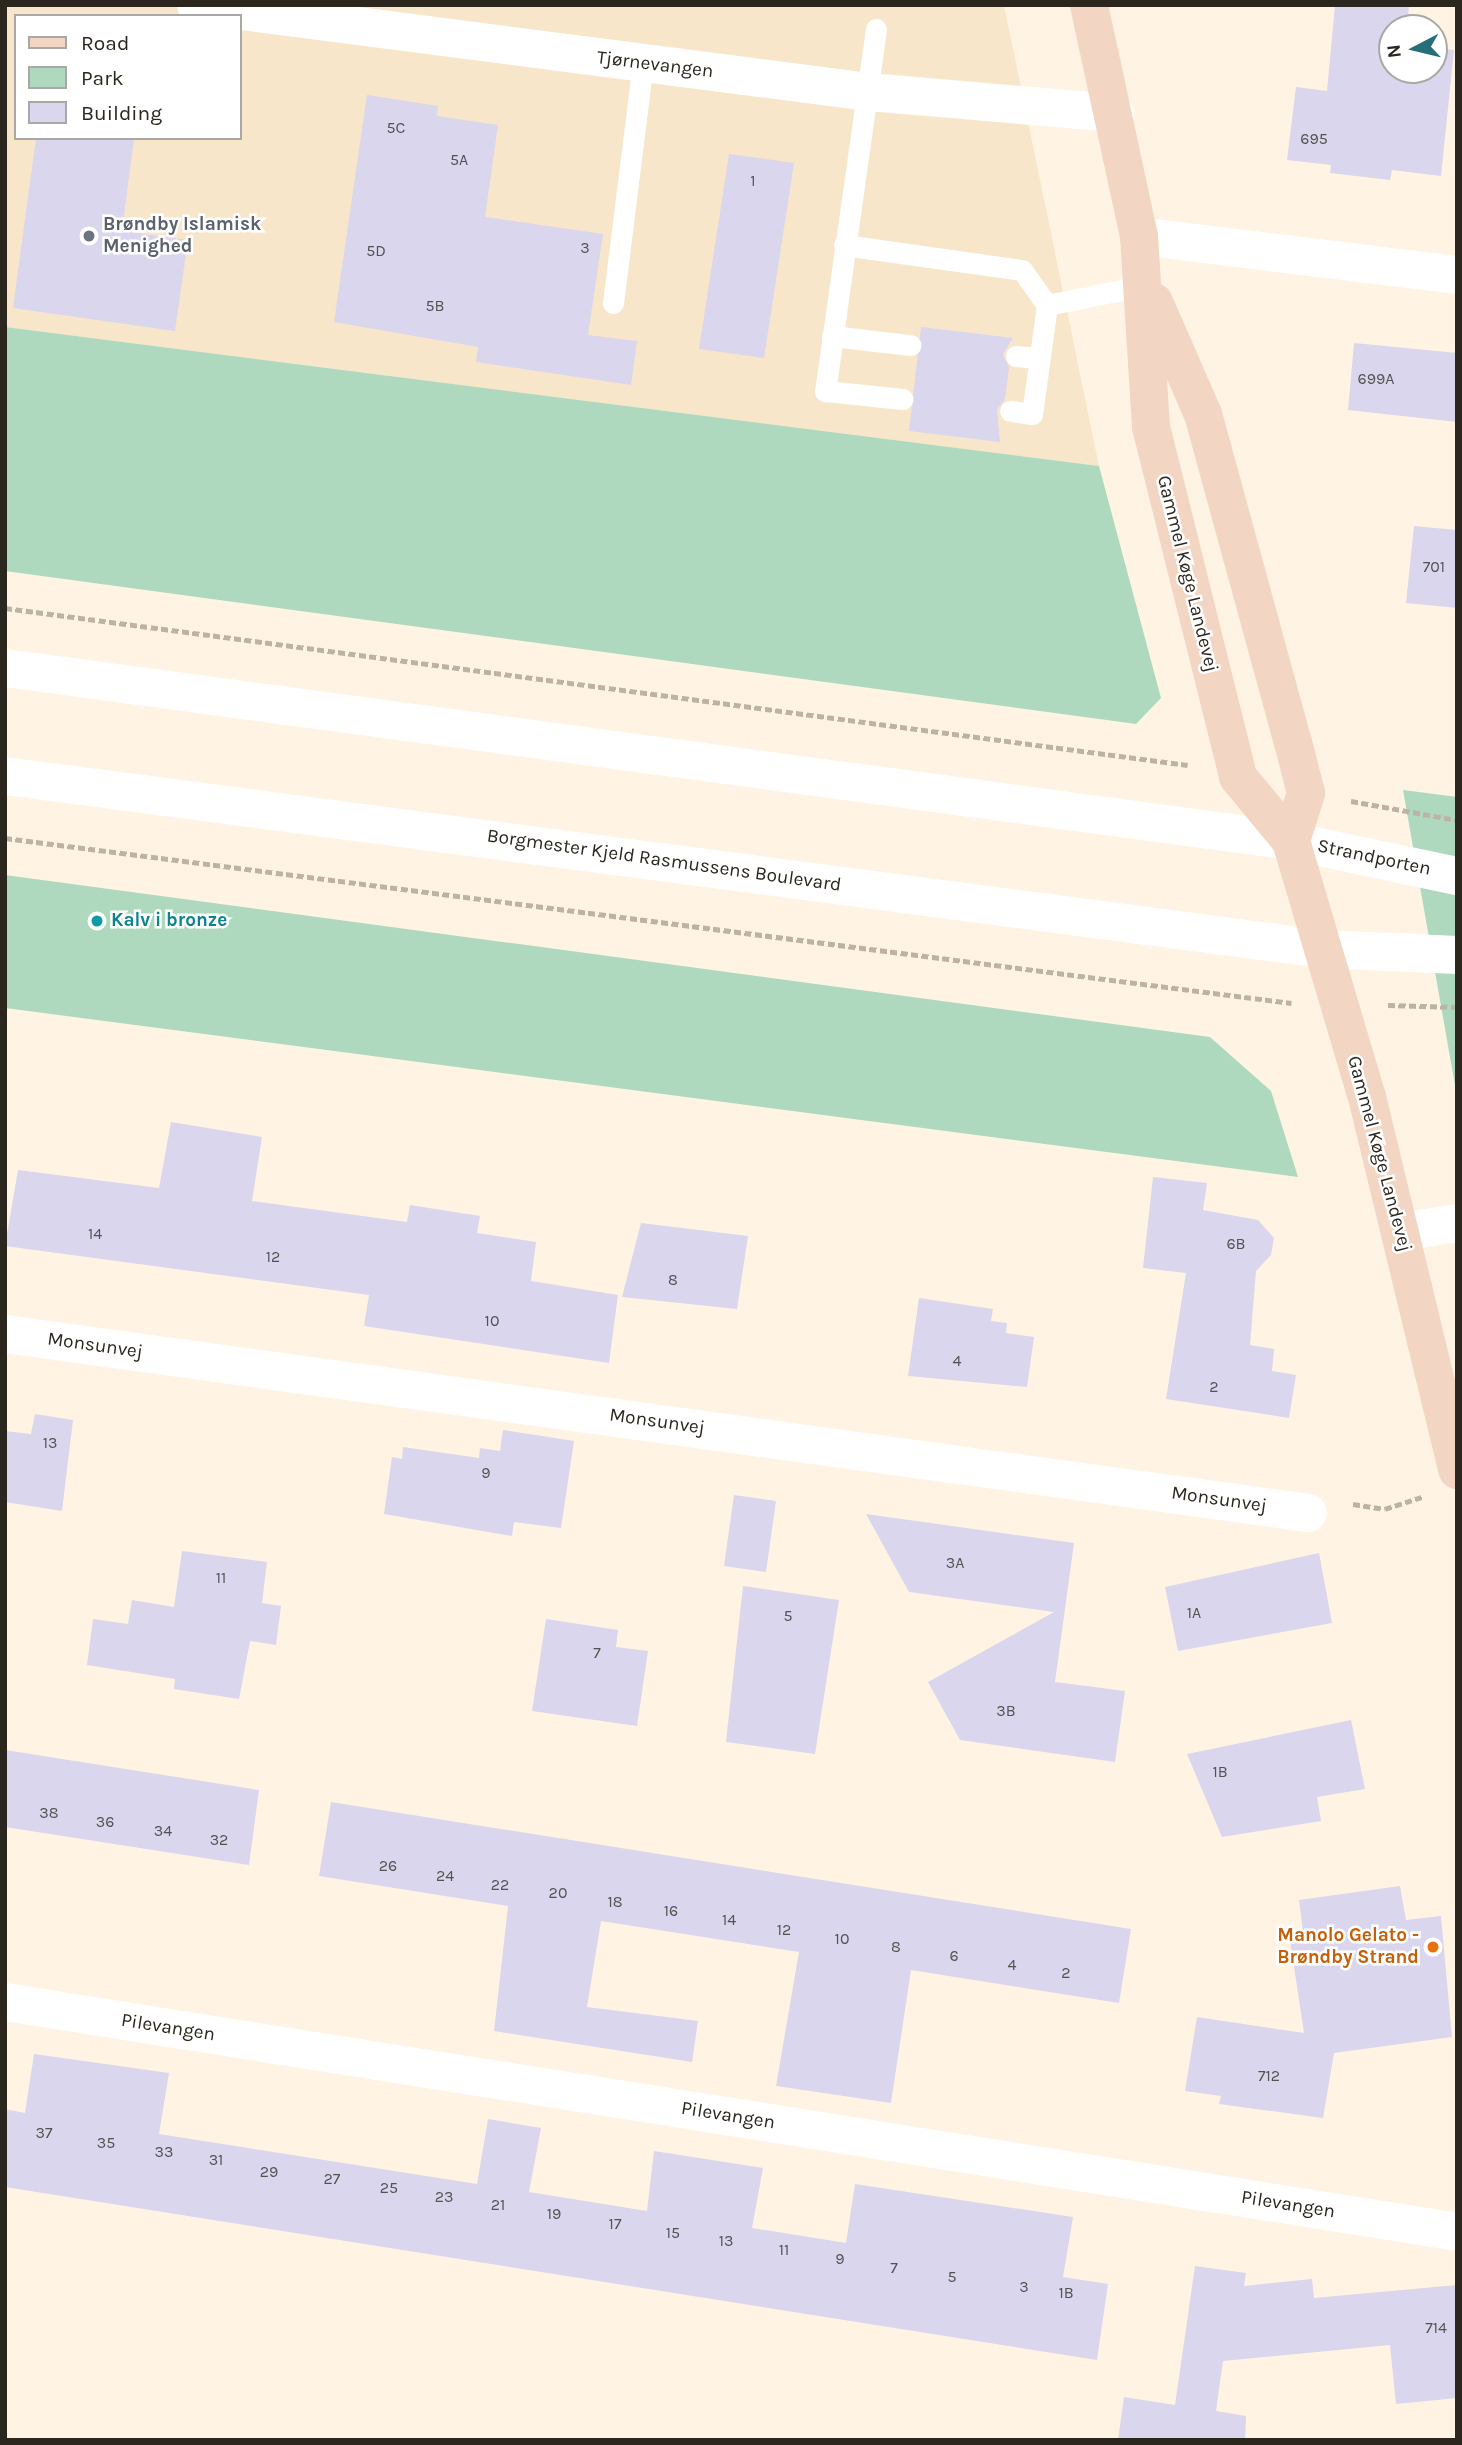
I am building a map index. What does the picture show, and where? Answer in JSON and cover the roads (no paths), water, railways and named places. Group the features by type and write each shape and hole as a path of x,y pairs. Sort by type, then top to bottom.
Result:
{"main road":[{"name":"Gammel Køge Landevej","path":"1089,5 1115,113 1139,236 1146,285 1150,427 1238,777 1291,841 1339,1004 1400,1232 1445,1482"},
{"name":"Gammel Køge Landevej","path":"1104,5 1115,113"},
{"name":"Gammel Køge Landevej","path":"1146,285 1203,414 1306,793 1291,841"}],"street":[{"name":"Tjørnevangen","path":"196,5 869,92 1115,113"},
{"path":"1139,236 1457,275"},
{"path":"5,668 1291,841"},
{"name":"Borgmester Kjeld Rasmussens Boulevard","path":"5,776 1323,949"},
{"name":"Strandporten","path":"1291,841 1457,876"},
{"path":"1323,949 1457,955"},
{"path":"1400,1232 1457,1223"},
{"name":"Monsunvej","path":"5,1334 1308,1513"},
{"name":"Pilevangen","path":"5,2002 1452,2231"}],"lane":[{"path":"876,29 825,391 903,399"},
{"path":"613,303 643,63"},
{"path":"844,245 1022,270 1047,305 1032,414 1010,411"},
{"path":"1047,305 1146,285"},
{"path":"832,336 910,345"},
{"path":"1016,356 1040,358"}],"place":[{"name":"Brøndby Islamisk Menighed","path":"89,236"},
{"name":"Kalv i bronze","path":"97,921"},
{"name":"Manolo Gelato - Brøndby Strand","path":"1433,1947"}]}
